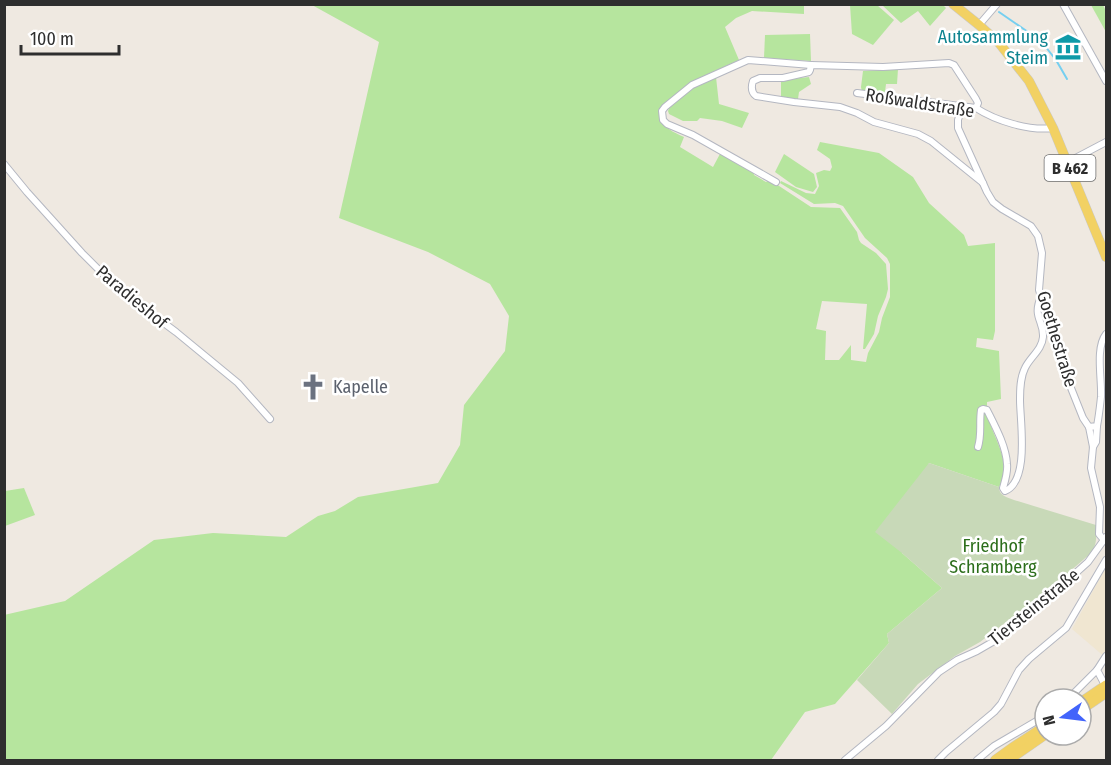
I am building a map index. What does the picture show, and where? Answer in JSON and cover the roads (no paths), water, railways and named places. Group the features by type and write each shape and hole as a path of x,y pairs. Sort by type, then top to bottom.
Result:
{"main road":[{"name":"B 462","path":"953,4 999,43 1025,75 1053,128 1107,257"},
{"path":"1093,694 1106,686"},
{"path":"1093,702 1107,693"},
{"path":"995,760 1033,734"},
{"path":"1009,760 1033,743"}],"street":[{"path":"979,25 997,4"},
{"path":"1063,4 1107,81"},
{"path":"776,182 693,135 668,124 663,120 664,107 692,84 754,59 811,65 883,68 952,63 978,102 976,108"},
{"path":"811,65 808,72 798,75 756,79 752,85 753,93 756,96 840,107 874,122 918,134 931,141 982,183"},
{"name":"Roßwaldstraße","path":"857,93 976,108 986,115 1031,129 1053,128"},
{"name":"Goethestraße","path":"962,106 958,128 982,183 993,202 1031,226 1038,236 1042,253 1039,290 1055,333 1056,347 1063,368 1083,418 1089,427 1093,447"},
{"path":"1068,162 1107,142"},
{"name":"Paradieshof","path":"4,164 82,253 118,290 176,332 238,383 270,419"},
{"path":"978,447 981,433 980,414 983,409 987,410 992,419 1003,446 1007,464 1003,488 1005,491 1009,490 1020,469 1022,376 1043,340 1037,306 1041,297"},
{"name":"Goethestraße","path":"1093,447 1096,442 1101,394 1101,348 1107,334"},
{"path":"1089,427 1097,426"},
{"path":"1093,447 1091,468 1100,507 1099,534 1105,539"},
{"name":"Tiersteinstraße","path":"845,760 886,726 939,672 996,640 1028,616 1088,562 1105,539"},
{"path":"938,760 994,712 1024,664 1066,628 1107,560"},
{"path":"1080,687 1107,656"},
{"path":"1097,670 1106,686"},
{"path":"977,760 994,746 1033,723"}],"waterway":[{"path":"999,12 1041,41 1067,79"},
{"path":"1106,174 1106,182"}],"place":[{"name":"Autosammlung Steim","path":"1068,47"},
{"name":"Kapelle","path":"313,387"}],"park label":[{"name":"Friedhof Schramberg","path":"993,556"}]}
